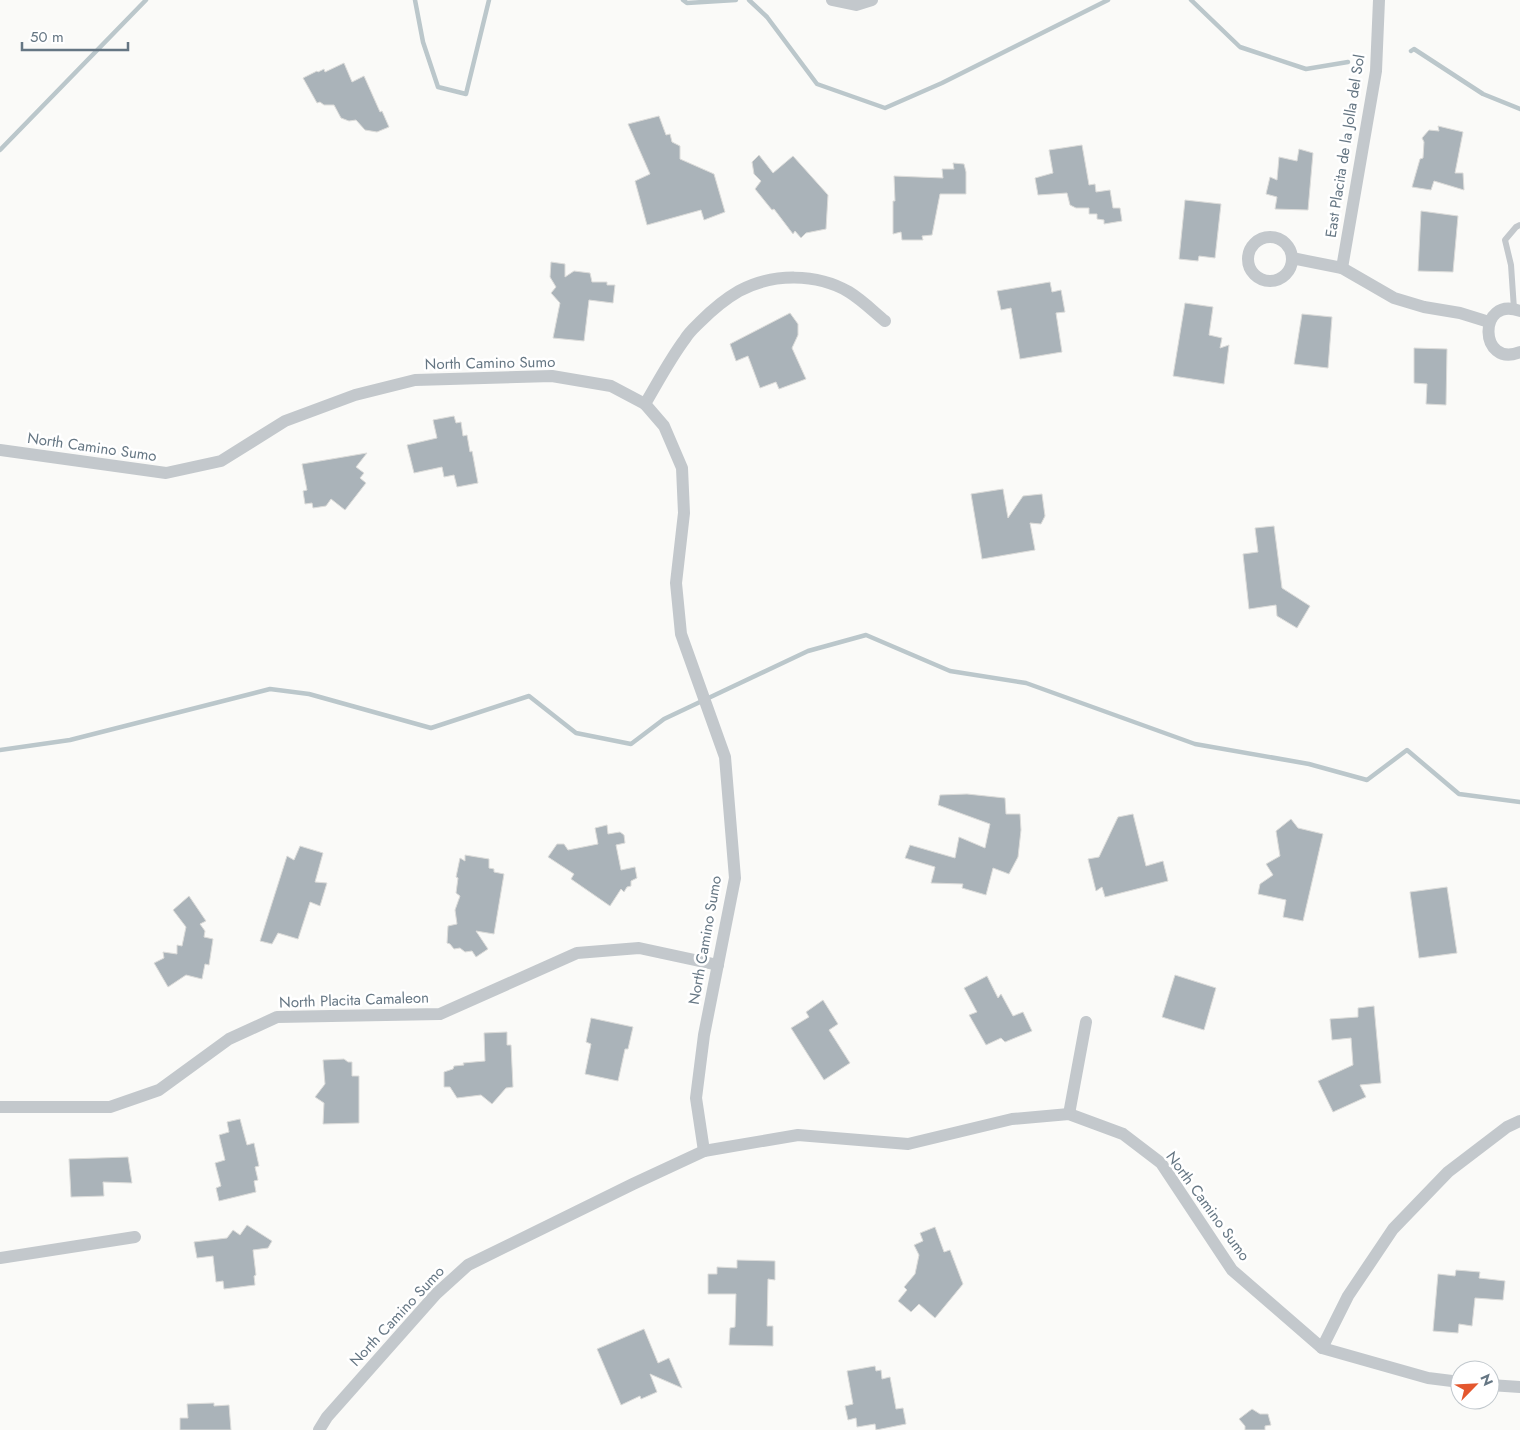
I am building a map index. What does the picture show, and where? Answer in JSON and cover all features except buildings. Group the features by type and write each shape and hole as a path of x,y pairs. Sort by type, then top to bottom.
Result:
{"street":[{"path":"832,0 856,5 872,0"},
{"name":"East Placita de la Jolla del Sol","path":"1342,268 1376,71 1379,0"},
{"path":"1292,258 1342,268 1394,298 1424,306 1460,312 1489,322"},
{"path":"645,404 685,337 723,301 740,290 758,283 783,277 814,279 834,285 850,293 885,322"},
{"path":"1517,310 1499,311 1489,322 1488,337 1496,349 1510,354 1520,352"},
{"name":"North Camino Sumo","path":"0,450 166,473 220,461 285,421 355,395 415,380 552,376 611,386 645,404 664,426 682,468 684,513 676,583 681,634 725,757 735,878 704,1035 696,1098 704,1152"},
{"name":"North Placita Camaleon","path":"0,1106 110,1107 159,1090 229,1039 277,1017 440,1014 578,953 639,948 718,965"},
{"path":"1069,1114 1086,1022"},
{"name":"North Camino Sumo","path":"319,1430 327,1417 436,1294 468,1265 633,1184 704,1152 798,1135 908,1144 1012,1119 1069,1114 1123,1134 1161,1163 1232,1270 1322,1348 1428,1378 1450,1381"},
{"path":"1322,1348 1348,1296 1393,1229 1448,1172 1507,1127 1520,1121"},
{"path":"0,1258 136,1237"},
{"path":"1500,1385 1520,1387"}],"lane":[{"path":"1517,310 1511,265 1505,240 1520,225"}],"waterway":[{"path":"0,150 146,0"},
{"path":"415,0 423,42 438,87 466,94 489,0"},
{"path":"683,0 687,3 736,0"},
{"path":"749,0 767,17 817,84 885,108 942,83 1108,0"},
{"path":"1191,0 1240,47 1306,69 1348,62"},
{"path":"1411,51 1414,49 1483,94 1520,109"},
{"path":"0,750 70,740 270,689 309,694 431,728 529,696 576,733 631,744 664,719 808,651 866,635 950,671 1026,683 1195,744 1309,764 1367,780 1407,750 1459,794 1520,802"}]}
